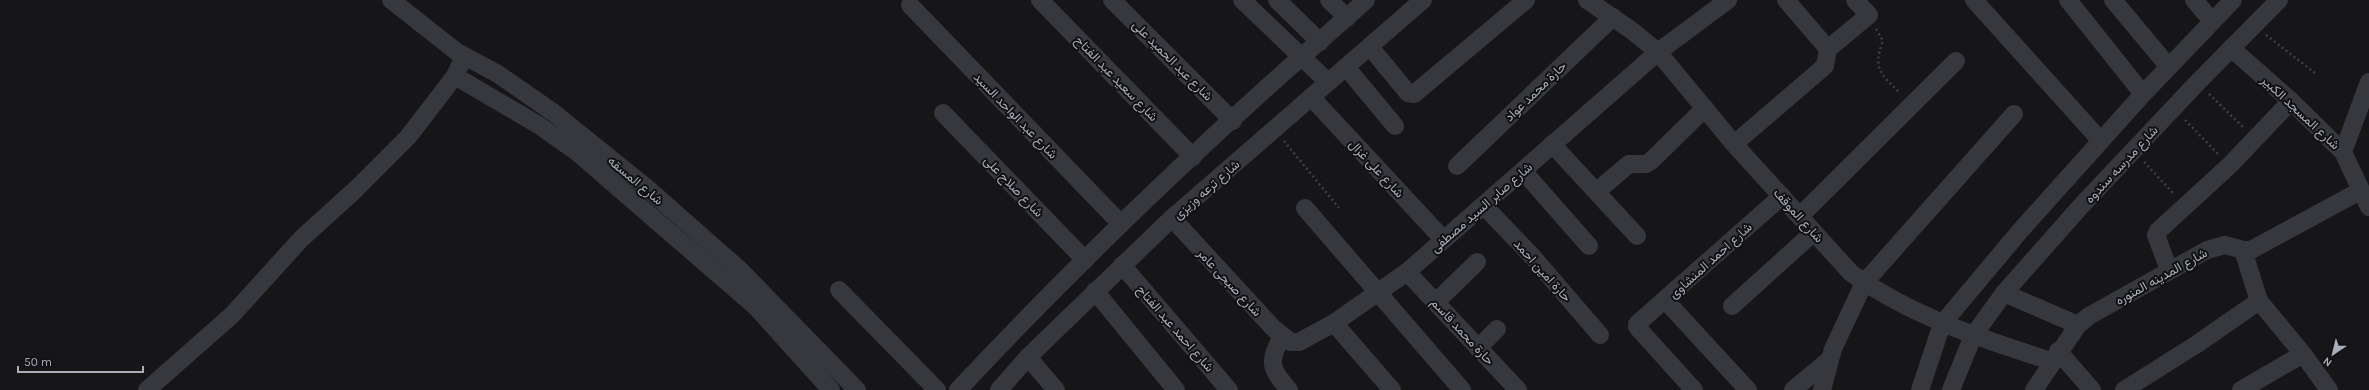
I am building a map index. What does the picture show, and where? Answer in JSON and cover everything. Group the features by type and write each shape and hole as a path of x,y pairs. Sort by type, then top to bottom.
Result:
{"street":[{"name":"شارع المسقه","path":"391,0 464,57 498,74 554,113 647,188 740,270 857,390"},
{"name":"شارع سعيد عبد الفتاح","path":"1040,0 1193,157"},
{"name":"شارع عبد الحميد على","path":"1112,0 1233,121"},
{"path":"1242,0 1328,82"},
{"path":"1277,0 1320,42"},
{"path":"1329,0 1347,18"},
{"path":"958,390 1036,306 1121,224 1366,0"},
{"name":"شارع ترعه وزيزى","path":"1000,390 1028,357 1172,218 1423,0"},
{"path":"1370,47 1411,95 1526,0"},
{"name":"شارع صابر السيد مصطفى","path":"1286,339 1299,342 1334,323 1407,272 1658,52 1728,0"},
{"path":"1786,0 1828,49"},
{"path":"1734,144 1825,66 1828,49 1869,15 1855,0"},
{"path":"1974,0 2101,141"},
{"path":"2068,0 2143,94"},
{"path":"2113,0 2169,67"},
{"path":"2194,0 2212,21"},
{"path":"1920,390 1942,324 2020,231 2143,94 2233,0"},
{"name":"شارع مدرسه سندوه","path":"1951,390 1973,336 2004,293 2133,150 2279,0"},
{"name":"شارع الموقف","path":"1590,1 1658,52 1734,144 1851,273 1864,283 1942,324 1973,336 2055,356"},
{"name":"شارع عبد الواحد السيد","path":"910,5 1121,224"},
{"name":"حارة محمد عواد","path":"1457,166 1613,17"},
{"name":"شارع المسجد الكبير","path":"2231,48 2290,101 2343,152 2360,191 2369,207"},
{"path":"147,390 232,316 301,239 402,142 456,76 464,57"},
{"path":"1800,216 1956,61"},
{"path":"1346,67 1395,126"},
{"name":"شارع المسقه","path":"456,76 540,126 578,153 756,307 831,390"},
{"path":"2343,152 2369,83"},
{"name":"شارع على غزال","path":"1311,97 1443,239"},
{"path":"2169,270 2156,235 2158,230 2230,166 2290,101"},
{"path":"1597,191 1629,164 1646,164 1652,161 1705,108"},
{"name":"شارع صلاح على","path":"943,113 1085,260"},
{"path":"1822,390 1829,360 1864,283 2014,114"},
{"path":"1552,144 1637,236"},
{"path":"1523,171 1589,246"},
{"path":"2325,389 2303,354 2259,301 2243,250 2251,250 2360,191"},
{"name":"شارع احمد المنشاوى","path":"1694,390 1637,328 1637,324 1782,196"},
{"name":"حارة امين احمد","path":"1484,206 1532,256 1600,335"},
{"path":"1304,208 1379,292 1462,390"},
{"name":"شارع صبحى عامر","path":"1172,218 1286,339"},
{"path":"1732,306 1814,232"},
{"name":"شارع المدينه المنوره","path":"2034,390 2055,356 2078,325 2089,316 2207,250 2225,245 2243,250"},
{"path":"1436,302 1477,262"},
{"name":"شارع احمد عبد الفتاح","path":"1122,265 1229,390"},
{"name":"حارة محمد قاسم","path":"1407,272 1518,390"},
{"path":"839,290 937,390"},
{"path":"1095,291 1176,390"},
{"path":"2004,293 2078,325"},
{"path":"1665,300 1748,390"},
{"path":"2124,390 2197,344 2259,301"},
{"path":"1334,323 1392,390"},
{"path":"1478,348 1497,329"},
{"path":"1286,339 1273,352 1272,364 1276,374 1289,390"},
{"path":"2241,390 2303,354"},
{"path":"2055,356 2092,390"},
{"path":"1028,357 1056,390"},
{"path":"1793,390 1829,360"}],"path":[{"path":"1869,15 1883,41 1877,56 1879,71 1911,105"},
{"path":"2254,24 2315,73"},
{"path":"2197,83 2255,138"},
{"path":"2174,108 2230,166"},
{"path":"1274,129 1339,208"},
{"path":"2133,150 2186,206"}]}
